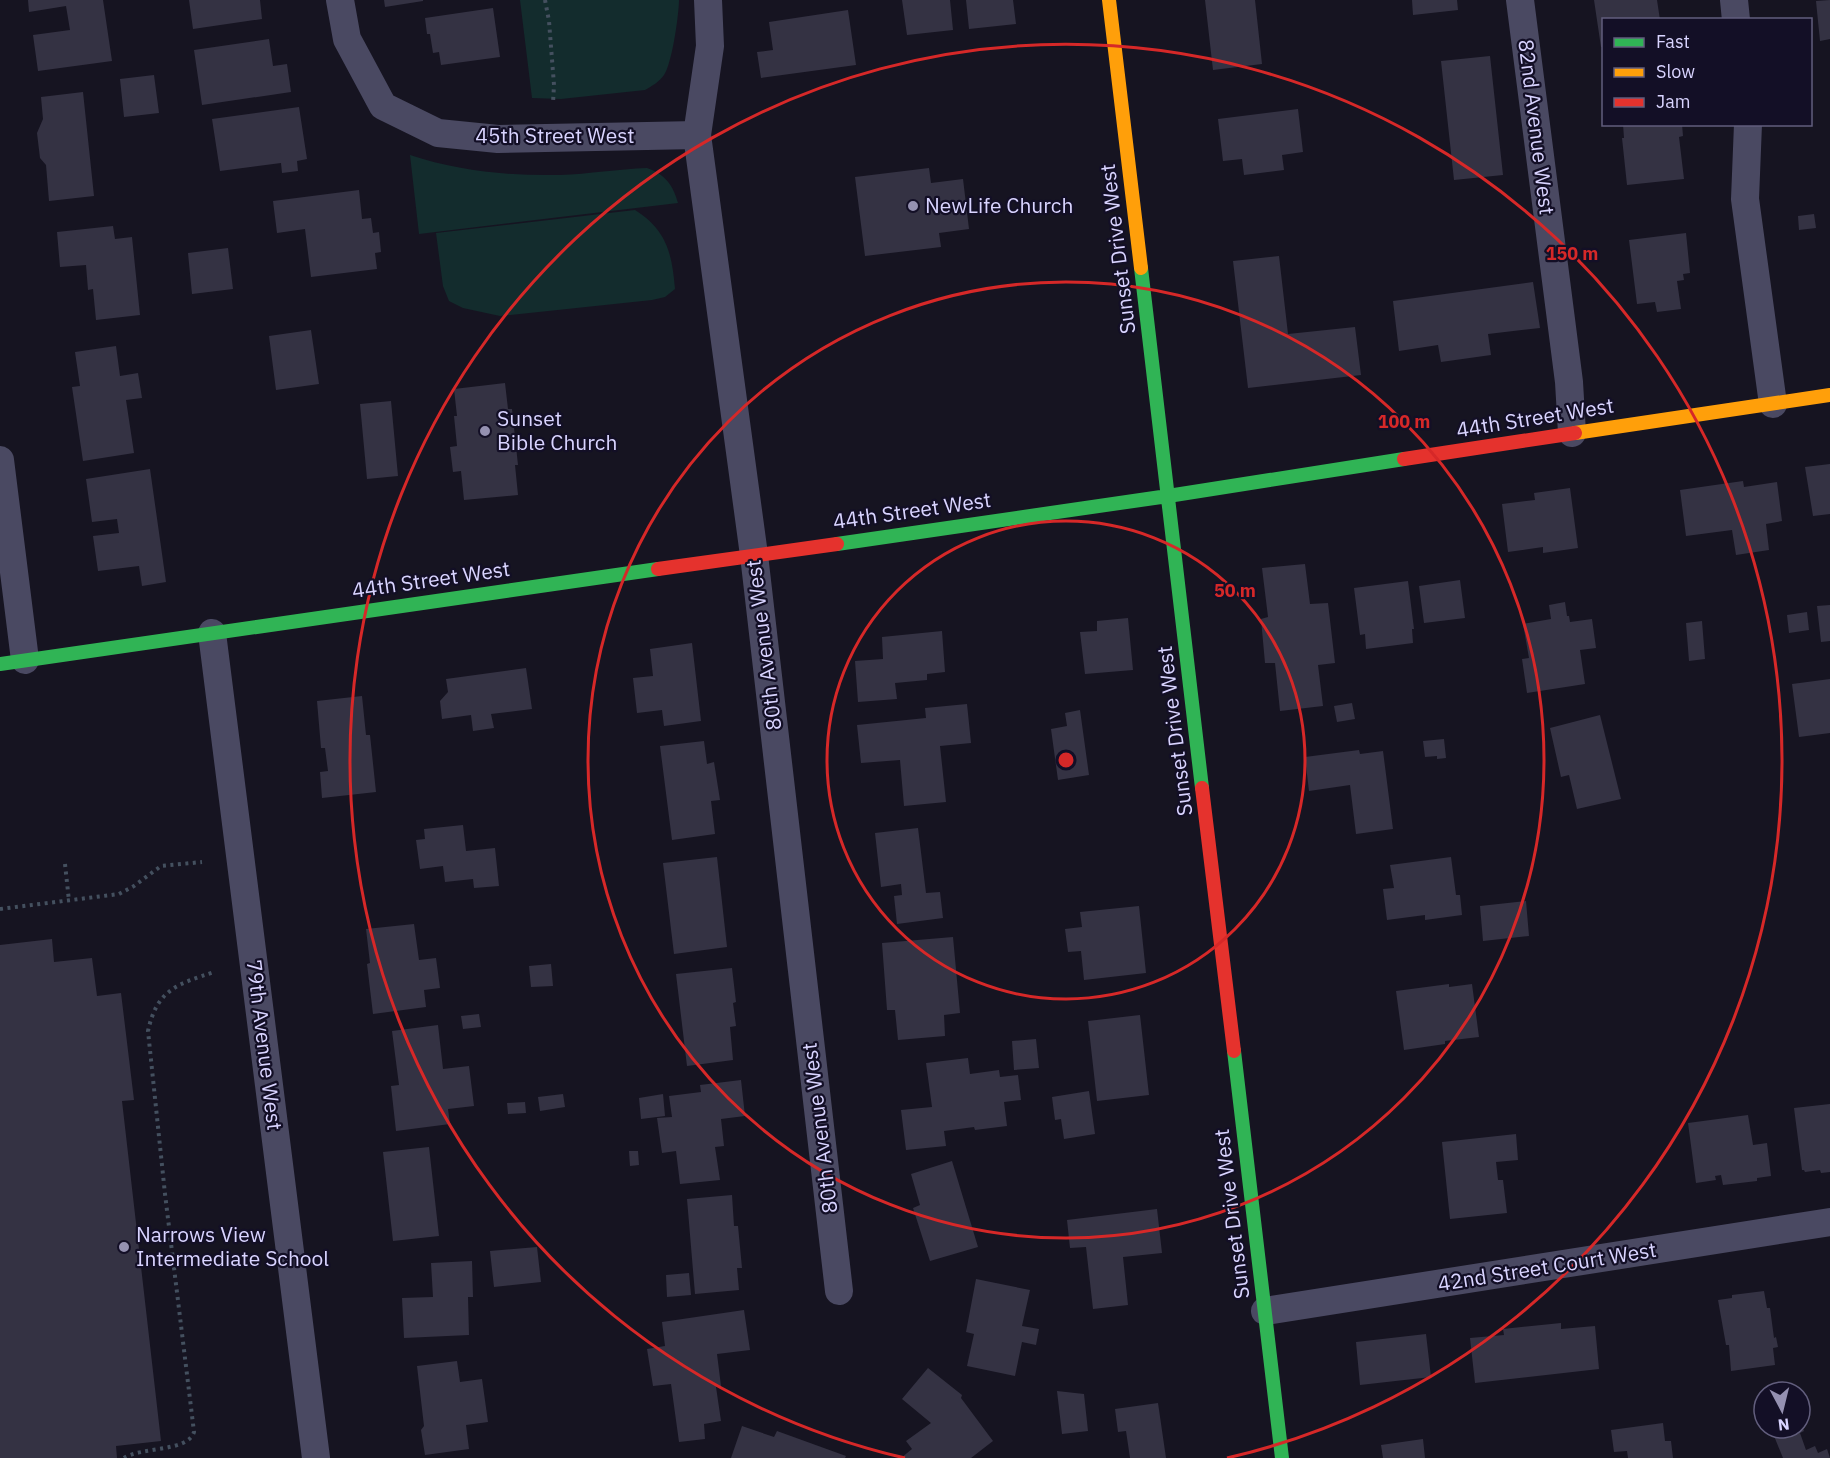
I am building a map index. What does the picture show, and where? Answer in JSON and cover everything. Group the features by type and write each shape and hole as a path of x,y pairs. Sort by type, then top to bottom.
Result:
{"street":[{"name":"45th Street West","path":"340,0 347,39 383,106 438,133 498,139 696,135"},
{"name":"80th Avenue West","path":"708,0 710,46 696,135 754,555 839,1291"},
{"name":"Sunset Drive West","path":"1109,0 1282,1458"},
{"name":"82nd Avenue West","path":"1520,0 1569,382 1572,433"},
{"path":"1734,0 1736,18"},
{"path":"1748,126 1745,199 1773,404"},
{"name":"44th Street West","path":"12,662 1168,496 1830,395"},
{"path":"0,460 12,662"},
{"name":"79th Avenue West","path":"213,633 316,1458"},
{"name":"42nd Street Court West","path":"1265,1311 1830,1222"}],"path":[{"path":"545,0 554,85 553,103"},
{"path":"0,909 119,894 161,866 202,862"},
{"path":"64,864 69,901"},
{"path":"124,1458 135,1453 185,1443 192,1438 194,1432 162,1171 148,1031 155,1006 173,987 214,972"}],"green space":[{"path":"520,0 679,0 667,69 660,80 645,90 561,99 532,98"},
{"path":"410,155 465,169 522,175 647,168 659,173 667,181 678,203 419,234"},
{"path":"635,210 654,226 666,244 675,289 665,297 500,316 463,308 449,301 443,286 436,233"}],"building":[{"path":"28,0 103,0 112,61 38,71 33,35 70,30 66,6 29,12"},
{"path":"189,0 260,0 262,19 193,29"},
{"path":"384,0 423,0 423,1 385,7"},
{"path":"902,0 950,0 953,30 907,35"},
{"path":"966,0 1013,0 1016,24 969,29"},
{"path":"1205,0 1255,0 1262,64 1213,70"},
{"path":"1412,0 1457,0 1458,10 1413,15"},
{"path":"1594,0 1657,0 1660,18 1602,18 1601,47"},
{"path":"1830,0 1830,39 1820,41 1816,1"},
{"path":"493,8 500,57 441,65 439,52 433,53 425,18"},
{"path":"848,10 856,65 761,78 757,52 773,50 769,22"},
{"path":"269,39 273,66 287,64 291,92 202,105 194,50"},
{"path":"1490,56 1503,175 1454,180 1441,61"},
{"path":"154,75 159,113 124,117 120,79"},
{"path":"83,92 94,196 49,201 46,165 40,158 37,133 43,119 41,97"},
{"path":"299,107 307,159 297,161 298,171 282,173 281,163 220,171 212,119"},
{"path":"1298,109 1303,152 1282,155 1284,170 1244,175 1242,159 1223,161 1218,119"},
{"path":"1623,126 1682,126 1683,136 1679,137 1684,179 1627,185 1622,138 1624,138"},
{"name":"NewLife Church","path":"929,168 931,183 963,179 969,229 939,233 941,247 865,256 855,177"},
{"path":"359,190 362,219 371,218 373,233 379,232 381,252 375,253 377,269 311,277 305,229 277,233 273,201"},
{"path":"1814,214 1816,228 1799,230 1798,216"},
{"path":"113,226 115,239 132,237 140,315 96,320 93,289 88,290 86,265 60,267 57,232"},
{"path":"1686,233 1690,273 1683,274 1684,280 1677,281 1681,309 1657,312 1655,302 1637,304 1629,240"},
{"path":"228,248 233,289 192,294 188,253"},
{"path":"1279,256 1288,334 1355,327 1361,375 1248,388 1233,261"},
{"path":"1533,282 1540,328 1488,334 1491,355 1441,362 1438,345 1399,351 1393,301"},
{"path":"311,330 319,384 276,390 269,336"},
{"path":"116,346 120,376 138,373 142,398 126,400 134,453 83,461 72,387 80,386 75,352"},
{"name":"Sunset Bible Church","path":"505,383 508,409 512,409 518,465 515,465 518,495 464,500 461,471 453,472 450,447 457,446 454,389"},
{"path":"391,401 398,476 367,479 360,404"},
{"path":"1830,464 1830,514 1813,516 1805,467"},
{"path":"150,469 166,582 142,586 139,566 98,571 93,536 119,533 117,519 92,522 86,479"},
{"path":"1743,481 1744,487 1777,482 1782,521 1766,524 1769,550 1736,555 1732,530 1686,536 1680,490"},
{"path":"1570,488 1578,548 1543,553 1543,547 1508,552 1502,504 1535,500 1534,493"},
{"path":"1305,564 1310,604 1328,603 1335,663 1318,665 1323,706 1280,711 1275,663 1265,663 1261,619 1268,617 1262,568"},
{"path":"1460,580 1465,618 1424,623 1419,586"},
{"path":"1408,581 1414,629 1412,629 1413,643 1366,649 1365,634 1360,635 1354,588"},
{"path":"1565,602 1570,622 1592,619 1596,648 1580,650 1585,684 1527,693 1522,659 1529,658 1523,624 1551,619 1549,605"},
{"path":"1830,605 1830,641 1821,642 1817,606"},
{"path":"1807,612 1809,630 1789,633 1787,615"},
{"path":"1128,618 1133,670 1085,674 1080,632 1097,631 1097,621"},
{"path":"1702,621 1705,659 1689,661 1686,623"},
{"path":"942,631 945,672 927,674 927,680 895,683 897,699 858,702 855,661 883,659 882,637"},
{"path":"692,643 701,721 664,726 662,710 637,713 633,678 653,676 650,649"},
{"path":"526,668 532,709 491,714 494,728 473,731 471,715 442,719 440,701 448,692 446,679"},
{"path":"1830,679 1830,733 1799,737 1792,684"},
{"path":"362,696 366,735 370,735 376,792 322,798 320,772 328,771 325,748 321,748 317,701"},
{"path":"1352,703 1355,719 1337,722 1334,706"},
{"path":"967,704 971,743 940,746 946,802 904,806 900,760 861,763 857,725 926,718 925,708"},
{"path":"1080,710 1089,775 1058,780 1051,729 1067,726 1065,713"},
{"path":"1600,715 1621,799 1577,809 1569,775 1561,777 1550,728"},
{"path":"1444,739 1446,758 1425,757 1423,741"},
{"path":"704,741 707,764 714,762 720,800 711,801 715,834 672,840 660,746"},
{"path":"1359,750 1360,754 1383,751 1393,829 1356,834 1350,785 1309,791 1305,757"},
{"path":"463,825 466,851 495,848 499,886 474,888 473,879 445,882 443,866 420,869 416,840 425,839 424,829"},
{"path":"918,828 926,893 940,892 943,918 897,924 894,896 902,895 901,884 881,887 875,833"},
{"path":"717,857 727,947 674,954 663,863"},
{"path":"1451,857 1456,895 1460,895 1462,915 1425,920 1425,915 1387,920 1383,889 1394,888 1390,865"},
{"path":"1526,901 1529,936 1483,941 1480,906"},
{"path":"1139,906 1146,973 1084,980 1081,951 1068,952 1065,929 1082,927 1080,912"},
{"path":"414,924 419,960 436,958 440,988 424,990 426,1007 373,1014 367,964 370,963 366,929"},
{"path":"953,937 960,1013 944,1015 945,1036 898,1040 895,1010 887,1010 882,943"},
{"path":"52,939 54,962 92,958 97,996 121,993 134,1100 122,1101 161,1441 116,1446 117,1458 0,1458 0,945"},
{"path":"551,964 553,986 531,987 529,966"},
{"path":"732,968 736,1002 733,1003 736,1026 730,1027 733,1060 687,1066 676,974"},
{"path":"1449,984 1449,987 1472,984 1479,1037 1445,1041 1445,1044 1404,1050 1396,991"},
{"path":"479,1014 481,1027 463,1029 461,1016"},
{"path":"1140,1015 1149,1095 1097,1101 1088,1021"},
{"path":"438,1025 443,1069 469,1066 474,1106 448,1109 450,1124 396,1131 391,1086 399,1085 392,1031"},
{"path":"1036,1039 1039,1068 1014,1070 1012,1041"},
{"path":"968,1058 970,1074 999,1070 1000,1077 1018,1075 1021,1100 1004,1102 1007,1126 944,1131 946,1146 906,1150 901,1110 932,1107 926,1063"},
{"path":"741,1080 745,1116 721,1119 724,1146 715,1147 720,1180 680,1184 676,1151 662,1153 657,1118 672,1117 669,1096 701,1092 700,1085"},
{"path":"1089,1091 1095,1134 1064,1139 1061,1119 1055,1120 1052,1097"},
{"path":"563,1094 565,1107 540,1111 538,1097"},
{"path":"663,1094 665,1116 641,1119 639,1098"},
{"path":"525,1102 526,1113 508,1114 507,1103"},
{"path":"1830,1104 1830,1172 1821,1173 1820,1170 1805,1172 1802,1170 1794,1108"},
{"path":"1748,1115 1753,1145 1767,1143 1771,1176 1757,1178 1757,1181 1723,1185 1721,1175 1715,1176 1716,1180 1696,1183 1688,1123"},
{"path":"1516,1134 1518,1160 1496,1162 1498,1180 1503,1180 1507,1213 1450,1219 1442,1142"},
{"path":"429,1147 439,1236 393,1241 383,1152"},
{"path":"629,1151 638,1151 639,1165 630,1166"},
{"path":"952,1161 978,1247 930,1261 913,1208 920,1205 911,1174"},
{"path":"732,1195 734,1226 738,1226 742,1268 737,1268 739,1290 695,1294 687,1199"},
{"path":"1157,1209 1162,1253 1123,1257 1128,1305 1093,1309 1086,1247 1070,1248 1067,1220"},
{"path":"537,1247 541,1282 494,1287 490,1251"},
{"path":"472,1261 473,1297 468,1297 469,1335 404,1338 402,1298 433,1297 431,1263"},
{"path":"689,1273 691,1295 667,1297 666,1275"},
{"path":"976,1279 1030,1290 1022,1326 1039,1329 1036,1345 1022,1342 1015,1376 967,1366 974,1334 966,1332"},
{"path":"1764,1291 1778,1347 1773,1348 1775,1365 1731,1371 1729,1345 1726,1345 1718,1300 1732,1298 1732,1295"},
{"path":"744,1310 750,1350 717,1354 721,1386 716,1387 721,1421 704,1424 705,1439 679,1442 671,1384 653,1386 647,1349 665,1346 662,1322"},
{"path":"1561,1323 1561,1329 1595,1326 1599,1369 1475,1383 1470,1338 1504,1335 1503,1329"},
{"path":"1426,1334 1431,1377 1360,1385 1356,1342"},
{"path":"457,1361 460,1382 482,1379 488,1422 466,1425 469,1449 425,1455 417,1366"},
{"path":"928,1368 962,1395 961,1398 993,1441 971,1458 901,1458 912,1449 906,1441 931,1423 902,1399"},
{"path":"1057,1391 1084,1394 1088,1431 1062,1434"},
{"path":"1158,1403 1166,1458 1130,1458 1126,1431 1118,1432 1115,1409"},
{"path":"1663,1423 1665,1441 1671,1441 1673,1458 1628,1458 1627,1451 1614,1452 1611,1430"},
{"path":"742,1426 774,1437 777,1431 846,1456 845,1458 731,1458"},
{"path":"1423,1439 1425,1458 1383,1458 1381,1445"},
{"path":"1776,1440 1802,1440 1806,1450 1815,1446 1818,1453 1827,1449 1830,1458 1783,1458"}],"traffic: fast":[{"path":"1141,268 1202,788"},
{"path":"837,544 1404,459"},
{"path":"0,664 658,569"},
{"path":"1234,1051 1282,1458"}],"traffic: slow":[{"path":"1109,0 1141,268"},
{"path":"1575,433 1830,395"}],"traffic: jam":[{"path":"1404,459 1575,433"},
{"path":"658,569 837,544"},
{"path":"1202,788 1234,1051"}],"place":[{"name":"NewLife Church","path":"913,206"},
{"name":"Sunset Bible Church","path":"485,431"},
{"name":"Narrows View Intermediate School","path":"124,1247"}]}
